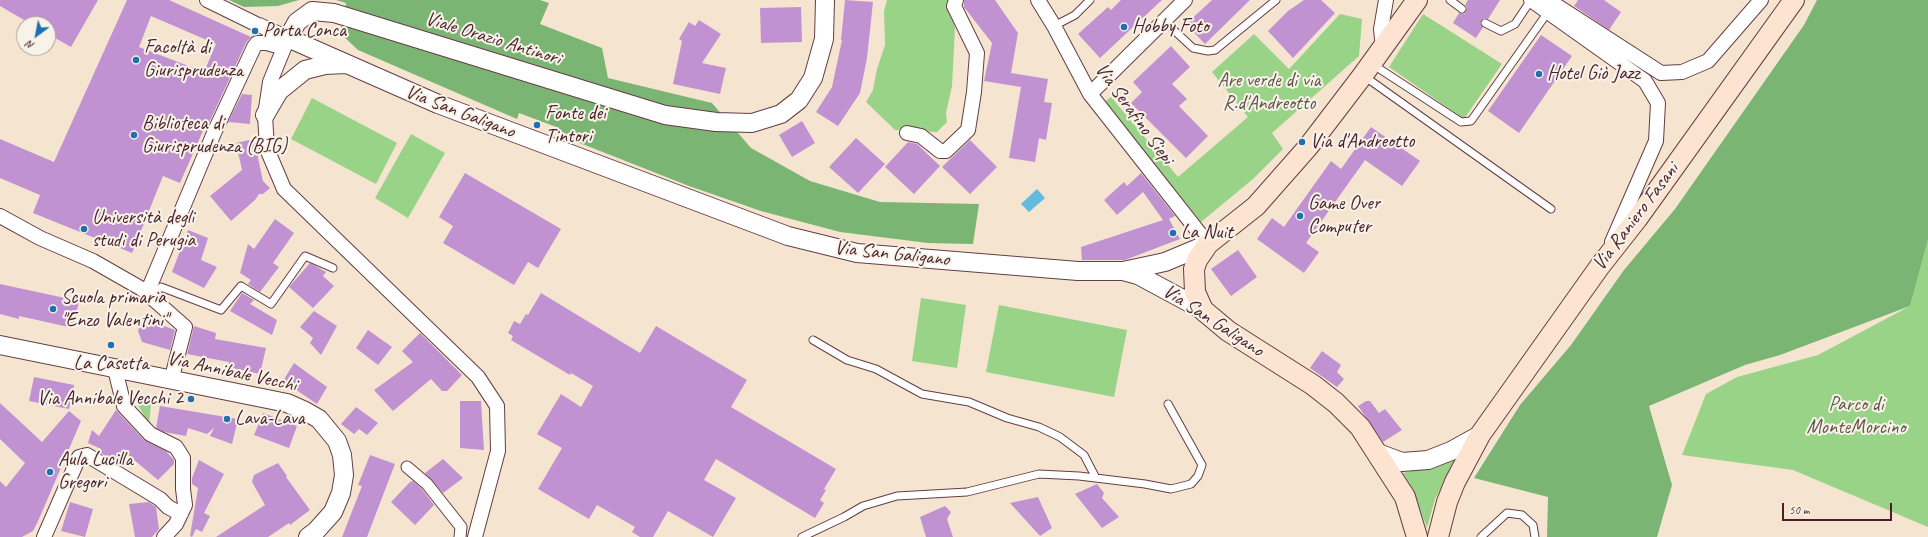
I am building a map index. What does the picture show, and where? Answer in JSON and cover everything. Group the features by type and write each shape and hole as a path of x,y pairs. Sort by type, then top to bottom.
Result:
{"main road":[{"path":"1203,310 1195,292 1194,269 1197,260 1208,244 1256,206 1308,147 1373,62 1416,0"},
{"name":"Via Raniero Fasani","path":"1438,537 1441,522 1452,489 1480,435 1600,266 1637,220 1794,0"},
{"name":"Via San Galigano","path":"1203,310 1228,331 1313,385 1336,403 1360,428 1378,452 1405,497 1417,537"}],"street":[{"path":"207,0 258,25 286,43"},
{"name":"Viale Orazio Antinori","path":"475,537 498,451 497,406 478,377 284,189 267,149 265,115 270,82 286,43 297,22 312,11 334,13 665,115 716,122 752,123 781,114 799,100 813,78 824,38 825,0"},
{"path":"907,133 921,136 940,151 946,151 968,130 974,92 977,53 954,6 956,0"},
{"name":"Via Serafino Siepi","path":"1038,0 1054,26 1090,94 1208,244"},
{"path":"1090,94 1185,0"},
{"path":"1373,62 1386,0"},
{"path":"1531,0 1550,4 1661,73 1682,72 1708,61 1762,0"},
{"path":"1550,4 1646,81 1658,103 1656,141 1600,266"},
{"path":"150,295 194,179 254,47 257,43 286,43"},
{"name":"Via San Galigano","path":"286,43 348,64 446,107 788,236 857,254 1078,271 1123,271 1138,275 1203,310"},
{"path":"265,115 279,91 305,70 324,65 348,64"},
{"path":"0,216 40,238 93,261 150,295 185,327 171,381"},
{"path":"1123,271 1165,262 1208,244"},
{"name":"Via Annibale Vecchi","path":"0,345 171,381 287,403 319,420 342,440 344,475 341,493 333,512 316,531 308,537"},
{"path":"115,369 124,406 150,434 176,447 183,458 184,505 176,524 164,537"},
{"name":"Via Raniero Fasani","path":"1378,452 1402,462 1428,460 1451,451 1480,435"},
{"path":"44,537 79,457 87,455 160,499 168,507 181,514"},
{"path":"407,467 427,484 461,527 460,537"}],"lane":[{"path":"1054,26 1075,15 1090,0"},
{"path":"1164,21 1193,48 1208,51 1215,50 1276,0"},
{"path":"1450,0 1462,9"},
{"path":"1485,24 1501,31 1515,24 1531,0"},
{"path":"1373,62 1461,122 1471,121 1550,4"},
{"path":"1373,62 1551,209"},
{"path":"150,295 161,287 221,310 241,286 271,304 305,256 333,268"},
{"path":"813,340 847,360 876,369 922,394 968,402 1007,418 1039,427 1060,437 1084,455 1096,478"},
{"path":"802,537 863,506 897,496 967,492 1039,474 1096,478 1171,489 1191,484 1198,476 1202,465 1168,404"},
{"path":"1481,537 1507,513 1522,515 1533,525 1535,537"}],"green space":[{"path":"229,0 299,0 278,6 244,7"},
{"path":"336,0 540,0 549,3 540,24 602,48 608,78 712,103 751,148 810,181 880,202 979,204 973,244 928,243 840,232 761,211 689,186 557,134 559,128 519,113 517,119 358,50 340,33 346,3"},
{"path":"887,0 948,0 955,28 952,86 946,113 947,122 937,132 895,130 866,102 873,90 877,69 885,45 884,11"},
{"path":"1817,0 1928,0 1928,240 1910,306 1780,355 1745,365 1649,406 1672,485 1657,537 1547,537 1548,497 1474,478 1520,405 1571,345 1624,270 1675,209 1804,25"},
{"name":"Are verde di via R.d'Andreotto","path":"1340,14 1362,19 1359,56 1272,133 1283,149 1253,179 1201,222 1104,102 1111,97 1178,177 1248,117 1212,72 1254,34 1289,69"},
{"path":"1423,14 1502,64 1464,119 1389,67"},
{"path":"312,98 397,143 376,184 291,139"},
{"path":"411,134 445,153 408,218 375,198"},
{"name":"Parco di MonteMorcino","path":"1928,240 1928,527 1793,470 1682,455 1706,394 1737,377 1818,355 1910,306"},
{"path":"921,298 966,305 957,368 912,361"},
{"path":"999,305 1127,330 1114,397 986,372"},
{"path":"131,393 152,396 149,424"},
{"path":"1461,452 1435,499 1427,528 1413,490 1403,473 1431,466"}],"water":[{"path":"1037,189 1045,198 1029,212 1021,204"}],"building":[{"path":"0,0 98,0 71,47 56,39 56,16 17,16 0,6"},
{"path":"127,0 169,0 251,37 246,43 208,125 206,124 180,183 163,176 132,253 33,213 40,195 0,178 0,139 54,162","holes":["151,16 216,44 204,72 139,47"]},
{"path":"845,0 873,2 867,58 860,93 838,126 816,112 832,87 842,40"},
{"path":"964,0 995,0 1018,33 1011,73 1048,79 1044,102 1052,103 1046,140 1039,138 1035,162 1009,158 1021,87 984,81 992,43 964,7"},
{"path":"1121,0 1162,0 1100,58 1078,34 1108,7 1111,10"},
{"path":"1212,0 1250,0 1205,44 1186,24"},
{"path":"1304,0 1321,0 1335,13 1293,58 1268,31 1288,11"},
{"path":"1468,0 1500,0 1488,19 1484,18 1481,20 1480,24 1483,27 1476,38 1453,23 1459,13 1464,14 1466,12 1467,7 1465,5"},
{"path":"1578,0 1604,0 1621,12 1609,30 1574,6"},
{"path":"801,7 802,42 761,43 760,8"},
{"path":"699,20 721,34 702,63 726,68 720,94 673,84 682,41 679,39 689,22 695,26"},
{"path":"1541,35 1572,56 1519,133 1488,111"},
{"path":"1171,46 1190,67 1172,84 1187,99 1179,106 1208,136 1186,158 1131,103 1142,92 1133,82"},
{"path":"242,94 252,95 250,124 228,122"},
{"path":"802,121 815,143 792,157 779,135"},
{"path":"1371,127 1420,161 1402,186 1365,160 1306,243 1319,252 1304,273 1257,239 1272,218 1284,227 1331,161 1341,169"},
{"path":"856,138 885,164 858,193 829,167"},
{"path":"254,139 263,181 270,188 263,194 259,194 255,200 231,221 210,196 242,170 236,143"},
{"path":"970,140 997,167 970,194 942,167"},
{"path":"908,142 917,144 940,166 914,194 885,167"},
{"path":"465,173 561,229 538,268 528,262 514,285 443,243 453,226 439,217"},
{"path":"1141,173 1175,216 1169,219 1180,239 1125,260 1082,260 1081,247 1163,220 1143,192 1117,215 1104,200 1124,182 1127,186"},
{"path":"275,219 294,233 273,263 279,267 260,292 248,284 251,280 240,273 248,244 254,249"},
{"path":"188,230 208,238 201,260 217,267 204,288 172,272"},
{"path":"1238,250 1257,277 1231,296 1211,269"},
{"path":"310,263 326,272 323,276 334,286 313,308 289,287"},
{"path":"0,284 79,301 73,328 19,316 19,319 0,314"},
{"path":"242,293 254,300 250,304 277,320 272,335 230,311"},
{"path":"541,293 640,353 656,326 747,380 731,407 836,469 824,489 826,490 820,500 824,503 815,518 716,459 704,480 736,498 713,537 668,511 653,537 640,537 632,532 635,527 597,505 589,519 538,489 562,448 537,434 561,394 581,407 593,386 571,373 570,375 511,340 513,336 508,333 514,321 520,324 526,314 528,315"},
{"path":"314,311 337,326 321,355 310,343 313,338 300,327"},
{"path":"143,318 175,330 170,350 142,342 138,331"},
{"path":"194,326 216,333 215,339 266,348 260,374 228,367 229,362 187,354"},
{"path":"368,330 392,347 378,365 356,348"},
{"path":"420,333 462,375 447,391 442,391 431,379 393,411 374,390 413,362 402,351"},
{"path":"1322,351 1341,365 1337,372 1344,379 1337,387 1310,368"},
{"path":"294,363 327,387 317,404 283,381"},
{"path":"34,377 74,385 69,409 29,401"},
{"path":"460,401 481,401 484,450 460,448"},
{"path":"1366,401 1370,401 1379,413 1385,409 1402,430 1383,442 1358,406"},
{"path":"0,403 42,442 69,411 81,421 33,531 22,537 0,537 0,481 6,487 25,463 0,439"},
{"path":"160,406 238,419 232,444 210,436 214,428 207,434 188,428 186,436 164,432 156,428"},
{"path":"356,407 378,423 367,435 359,429 354,434 341,424"},
{"path":"116,410 144,440 166,451 174,460 174,464 158,480 127,454 120,465 99,452 101,449 88,443 92,430 99,436"},
{"path":"263,413 297,426 289,448 254,435"},
{"path":"370,455 395,464 367,537 342,537 362,486 358,485"},
{"path":"443,459 463,478 443,493 425,473"},
{"path":"199,460 224,474 204,513 210,516 202,532 196,529 192,537 190,536 198,488 192,484 192,478"},
{"path":"278,463 287,476 286,477 310,510 290,525 289,523 268,537 216,537 265,505 252,482 254,475"},
{"path":"413,481 422,489 434,505 415,525 391,502 410,482"},
{"path":"1097,484 1104,493 1102,498 1119,517 1102,528 1075,494"},
{"path":"1038,497 1052,528 1040,536 1010,503"},
{"path":"70,502 93,509 85,537 61,531"},
{"path":"149,502 156,507 159,529 152,537 135,537 129,504"},
{"path":"945,506 951,512 947,519 953,537 926,537 920,517"}],"place":[{"name":"Hobby Foto","path":"1124,27"},
{"name":"Porta Conca","path":"255,31"},
{"name":"Facoltà di Giurisprudenza","path":"136,60"},
{"name":"Hotel Giò Jazz","path":"1539,74"},
{"name":"Fonte dei Tintori","path":"537,125"},
{"name":"Biblioteca di Giurisprudenza (BIG)","path":"134,135"},
{"name":"Via d'Andreotto","path":"1302,142"},
{"name":"Game Over Computer","path":"1300,216"},
{"name":"Università degli studi di Perugia","path":"84,229"},
{"name":"La Nuit","path":"1173,233"},
{"name":"Scuola primaria \"Enzo Valentini\"","path":"53,309"},
{"name":"La Casetta","path":"111,345"},
{"name":"Via Annibale Vecchi 2","path":"191,399"},
{"name":"Lava-Lava","path":"227,419"},
{"name":"Aula Lucilla Gregori","path":"50,472"}]}
